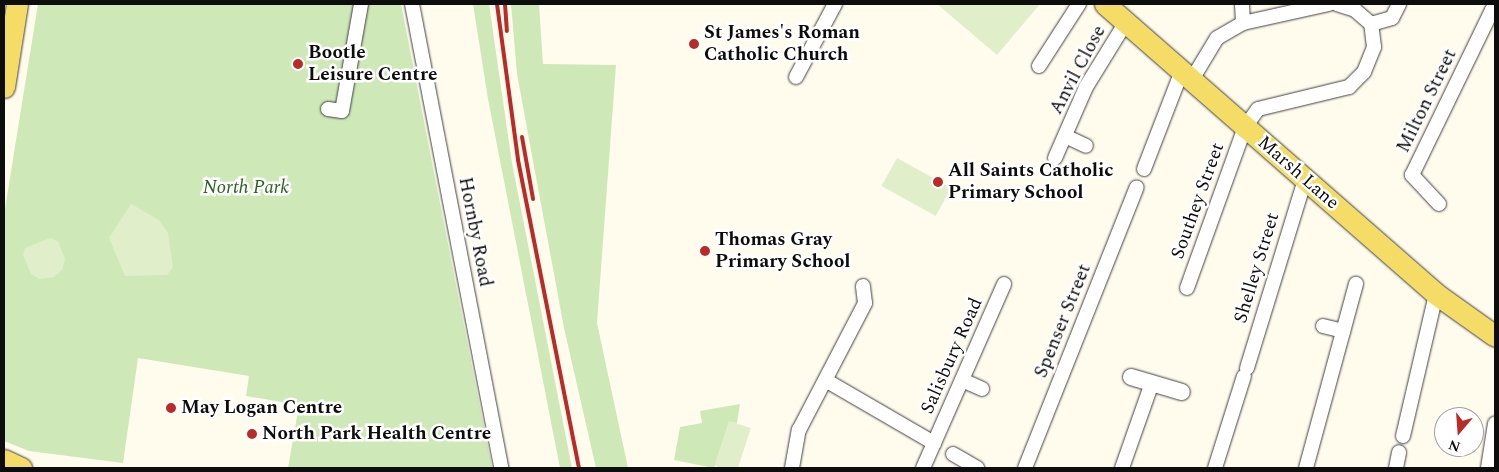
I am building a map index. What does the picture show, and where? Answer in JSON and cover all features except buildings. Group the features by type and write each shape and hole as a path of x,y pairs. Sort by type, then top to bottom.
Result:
{"main road":[{"path":"4,87 17,4"},
{"name":"Marsh Lane","path":"1106,4 1186,77 1245,126 1436,294 1495,336"},
{"path":"4,460 21,468"}],"street":[{"path":"328,109 342,111 361,4"},
{"name":"Hornby Road","path":"412,4 501,468"},
{"path":"796,77 835,4"},
{"path":"1039,66 1079,4"},
{"path":"1242,4 1243,23"},
{"path":"1144,169 1186,77 1217,38 1243,23 1329,4"},
{"path":"1245,126 1258,109 1349,87 1364,72 1374,47 1371,24 1355,10 1337,4"},
{"path":"1371,24 1392,18 1399,4"},
{"name":"Milton Street","path":"1439,204 1412,175 1492,10 1495,10"},
{"name":"Anvil Close","path":"1055,158 1086,87 1126,22"},
{"name":"Southey Street","path":"1187,288 1245,126"},
{"name":"Anvil Close","path":"1065,136 1086,146"},
{"name":"Shelley Street","path":"1215,468 1305,180"},
{"name":"Spenser Street","path":"1024,468 1137,187"},
{"name":"Salisbury Road","path":"923,468 1004,284"},
{"path":"1306,468 1356,284"},
{"path":"792,468 799,430 827,381 865,302 864,286"},
{"path":"1403,436 1436,294"},
{"path":"1323,326 1343,331"},
{"path":"1131,377 1182,392"},
{"path":"962,380 982,389"},
{"path":"827,381 934,443"},
{"path":"1122,468 1152,383"},
{"path":"1488,468 1495,432"},
{"path":"1396,468 1399,452"},
{"path":"953,454 977,468"}],"green space":[{"name":"North Park","path":"38,4 401,4 492,468 288,468 299,405 246,396 249,376 138,358 123,463 29,451 4,441 4,215"},
{"path":"473,4 489,4 512,163 572,468 560,468 488,99"},
{"path":"511,4 539,4 543,64 616,65 597,323 628,468 596,468 564,328 517,74"},
{"path":"937,4 1040,4 997,55"},
{"path":"897,158 951,188 936,216 881,186"},
{"path":"131,204 159,220 168,233 173,267 167,275 125,276 109,238"},
{"path":"50,238 58,241 65,259 62,270 54,277 40,279 31,274 23,255 25,248"},
{"path":"740,404 737,423 729,422 714,468 674,460 680,427 702,423 700,411"},
{"path":"729,421 751,428 738,468 722,468 714,466"}],"railway":[{"path":"497,4 518,160 579,468"},
{"path":"505,4 507,31"},
{"path":"522,137 533,199"}],"place":[{"name":"St James's Roman Catholic Church","path":"694,44"},
{"name":"Bootle Leisure Centre","path":"298,64"},
{"name":"All Saints Catholic Primary School","path":"938,182"},
{"name":"Thomas Gray Primary School","path":"705,251"},
{"name":"May Logan Centre","path":"171,408"},
{"name":"North Park Health Centre","path":"252,434"}]}
